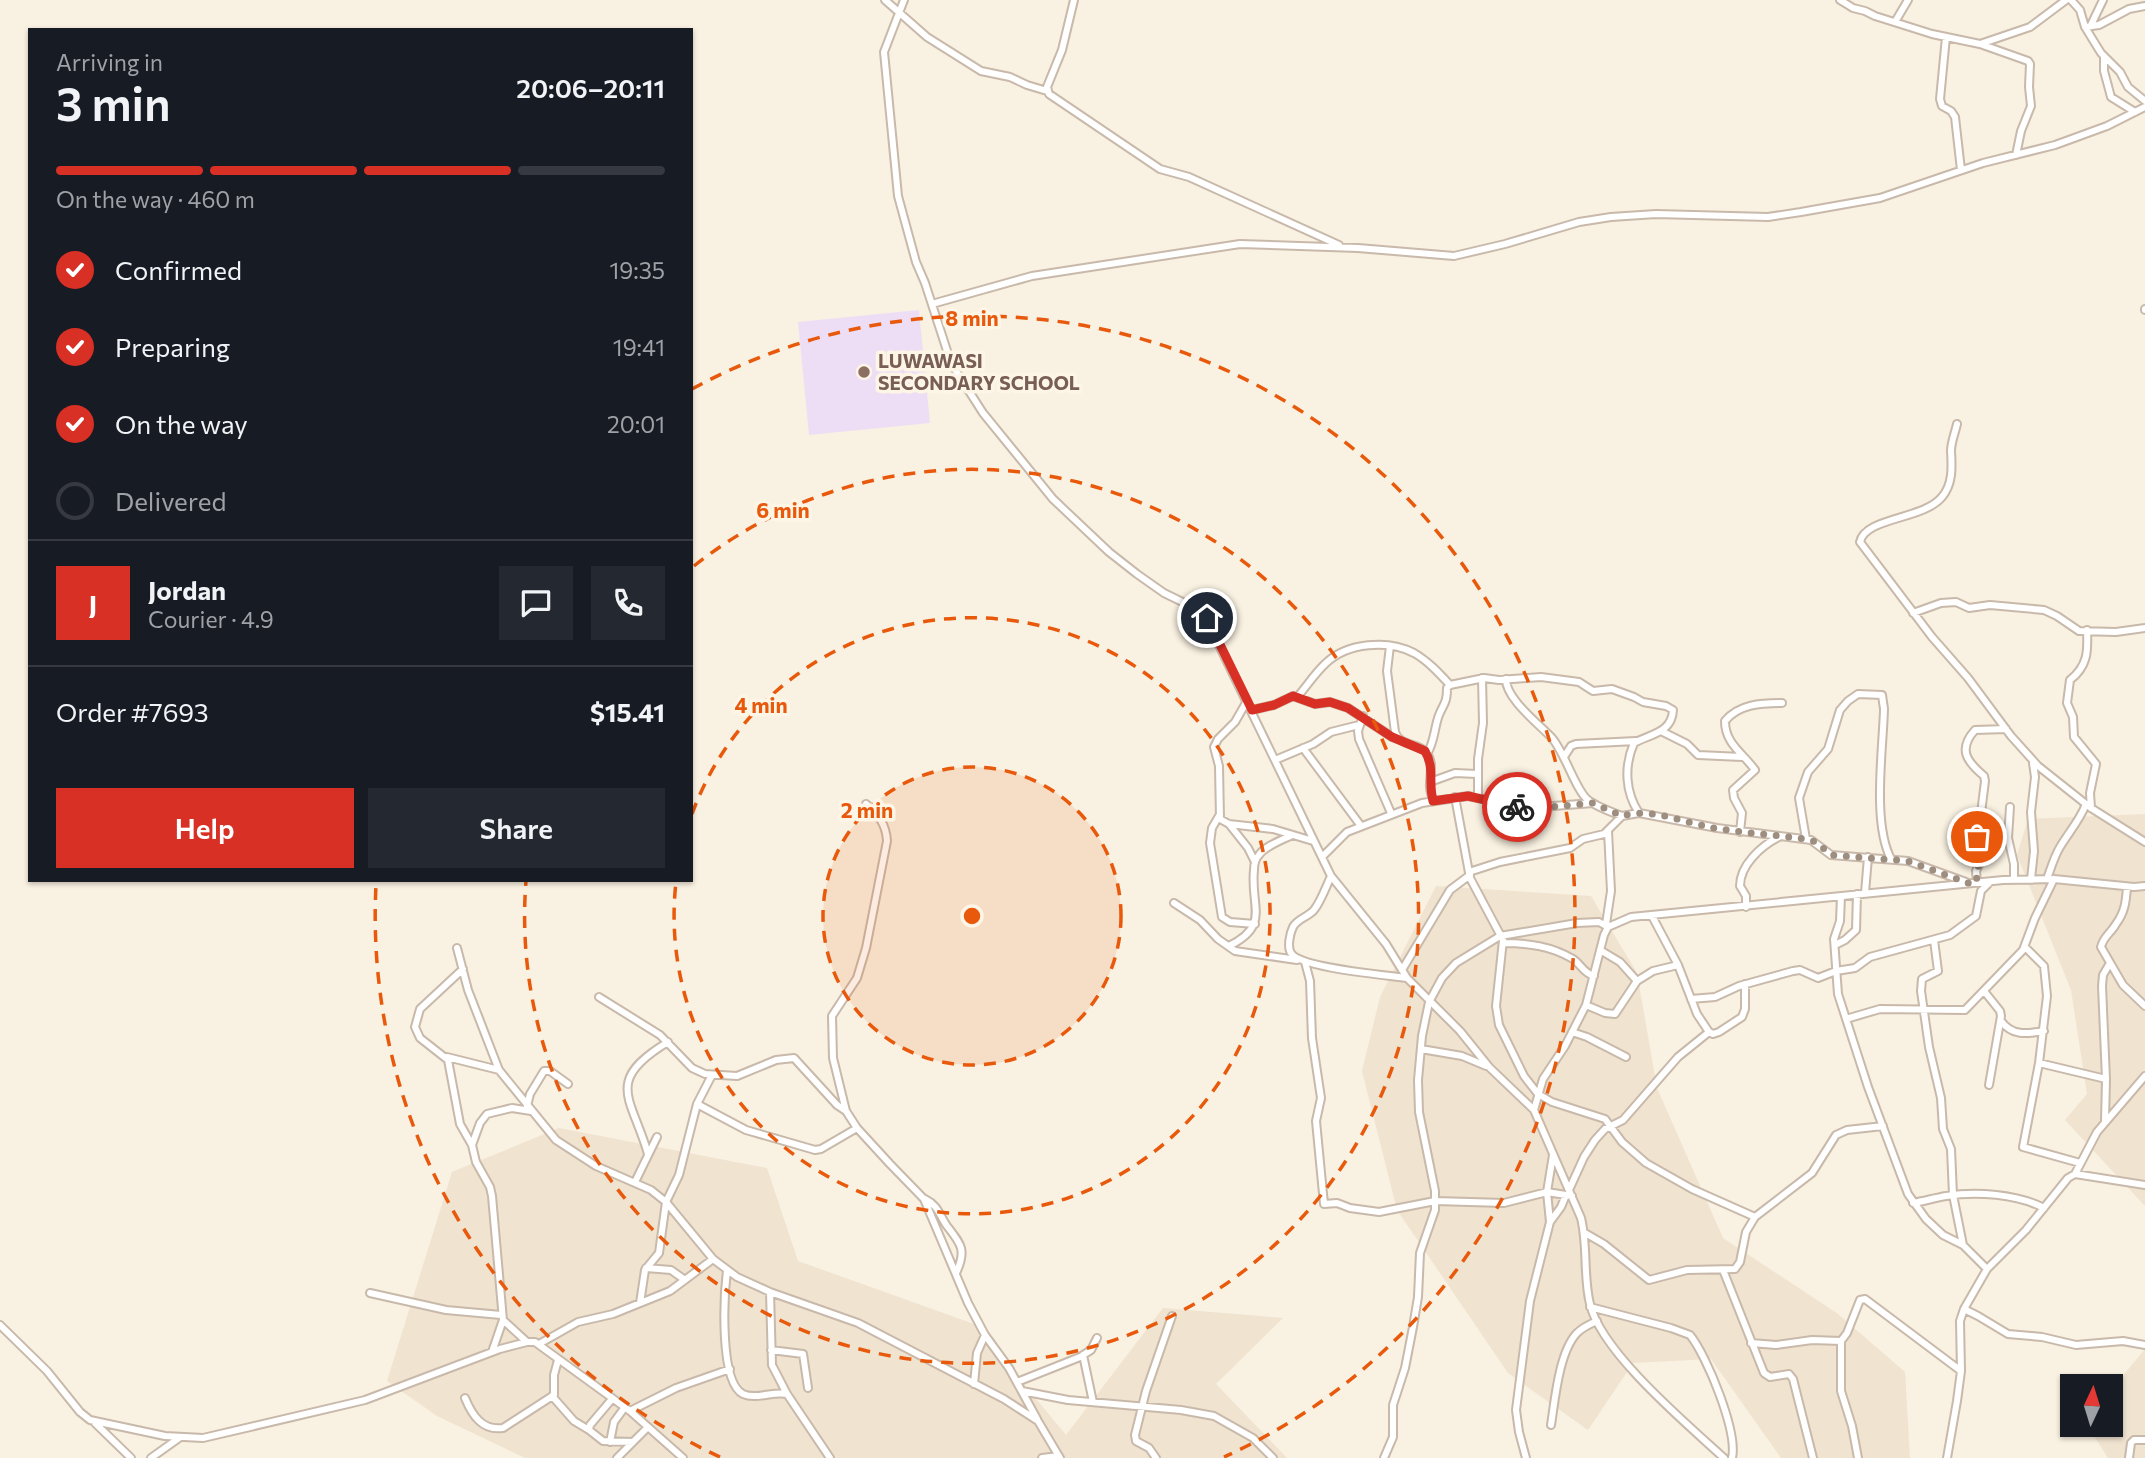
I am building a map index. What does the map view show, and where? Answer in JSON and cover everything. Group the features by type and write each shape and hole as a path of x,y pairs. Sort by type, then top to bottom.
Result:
{"street":[{"path":"885,0 927,37 981,71 1010,77 1047,91 1153,165 1189,177 1344,247"},
{"path":"904,0 884,52 898,196 916,261 951,363 959,378 1038,482 1121,562 1164,593 1203,612 1331,876 1386,944 1407,978 1460,1031 1489,1067 1534,1110 1585,1233 1590,1307 1597,1321 1634,1372 1724,1458"},
{"path":"1047,91 1062,50 1074,0"},
{"path":"1840,0 1853,8 1895,22 2009,52 2028,61 2031,111 2021,131 2016,155"},
{"path":"1895,22 1908,0"},
{"path":"1980,44 2030,27 2068,0 2084,18 2104,57 2120,72 2132,91 2145,101"},
{"path":"2088,26 2103,0"},
{"path":"2088,26 2099,25 2129,9 2145,6"},
{"path":"1946,37 1940,99 1942,106 1955,117 1961,170"},
{"path":"2104,57 2103,66 2111,97 2135,112"},
{"path":"932,304 1032,276 1214,247 1263,244 1344,247 1454,256 1611,216 1768,216 1850,204 1900,192 1961,170 2089,133 2145,107"},
{"path":"1957,425 1951,450 1952,469 1941,498 1914,514 1870,528 1863,533 1860,540 1913,613 2032,761 2088,806 2144,838"},
{"path":"1913,613 1946,602 1956,602 1969,608 1990,605 2044,610 2057,616 2076,631 2116,632 2145,628"},
{"path":"1846,1019 1880,1009 1962,1011 2025,947 2058,850 2088,806 2096,764 2074,737 2073,717 2067,702 2070,680 2079,673 2086,661 2087,630"},
{"path":"1298,696 1326,662 1359,646 1390,646 1410,650 1423,658 1450,685"},
{"path":"1390,646 1387,671 1393,722 1399,739"},
{"path":"1427,754 1434,740 1439,715 1447,704 1447,688 1450,685 1482,678 1535,676 1575,681 1590,690 1612,689 1643,702 1673,710 1672,717 1661,731 1634,743 1630,753 1626,780 1632,803 1639,813"},
{"path":"1478,797 1483,723 1482,678"},
{"path":"1506,679 1508,690 1537,726 1552,738 1582,794 1593,803 1622,816 1639,813 1740,832 1806,839 1816,842 1831,855 1891,859 1924,865 1968,883"},
{"path":"1806,839 1799,798 1808,772 1828,749 1837,715 1842,706 1853,697 1864,693 1882,695 1884,709 1881,803 1885,842 1891,859"},
{"path":"1252,710 1274,705 1289,696 1298,696 1315,704 1336,703 1363,716 1392,737 1421,748 1427,754 1432,769 1430,782 1433,801"},
{"path":"1247,701 1235,722 1214,747 1219,766 1219,816 1212,828 1210,843 1222,917 1227,922 1255,925"},
{"path":"1740,832 1742,813 1733,790 1755,770 1732,745 1725,731 1727,718 1748,706 1782,703"},
{"path":"1363,716 1359,724 1359,739 1391,813"},
{"path":"1275,760 1331,732 1359,724"},
{"path":"1977,882 1976,871 1983,857 1977,845 1985,781 1984,776 1973,768 1965,745 1975,730 2006,729"},
{"path":"1661,731 1687,744 1698,755 1743,757"},
{"path":"1564,757 1568,749 1576,744 1638,741"},
{"path":"1303,748 1361,826"},
{"path":"2031,879 2034,850 2030,820 2035,777 2032,761"},
{"path":"1430,782 1455,773 1478,774"},
{"path":"1455,797 1469,873 1502,939 1496,1006 1499,1025 1516,1061 1538,1094 1563,1107 1597,1115 1611,1125 1622,1142 1646,1163 1692,1189 1755,1217"},
{"path":"1322,857 1340,838 1361,826 1391,813 1433,801 1478,797 1527,808 1593,803"},
{"path":"866,804 881,818 886,828 887,841 866,948 857,978 832,1016 833,1058 846,1111 857,1128 924,1199 936,1207 961,1244 962,1257 956,1273"},
{"path":"2010,807 2008,838 2014,864 2014,880"},
{"path":"1219,816 1222,821 1230,824 1273,829 1313,841"},
{"path":"1402,970 1450,890 1469,873 1500,862 1570,848 1583,839 1608,831 1622,816"},
{"path":"1230,824 1255,862"},
{"path":"1534,1110 1543,1079 1565,1046 1586,1006 1594,976 1607,925 1611,891 1608,831"},
{"path":"1229,946 1247,936 1255,925 1253,878 1259,853 1292,835"},
{"path":"1746,907 1746,895 1740,886 1742,872 1762,848 1780,836"},
{"path":"1835,945 1856,930 1868,857"},
{"path":"1331,876 1313,912 1292,929 1289,949 1294,957 1304,962 1310,981 1312,1038 1321,1098 1316,1121 1324,1204 1337,1203 1350,1208 1379,1212 1435,1201 1504,1203 1547,1192 1569,1194"},
{"path":"1384,1458 1393,1437 1393,1405 1410,1346 1418,1297 1420,1252 1434,1219 1435,1201 1419,1112 1421,1049 1429,1002 1443,978 1456,963 1502,939 1577,923 1599,922 1607,925 1631,917 1990,881 2050,879 2127,887 2145,886"},
{"path":"1691,999 1715,997 1745,984 1793,971 1800,970 1818,978 1836,971 1851,970 1870,957 1955,933 1976,916 1982,891 1990,881"},
{"path":"2127,887 2125,909 2101,945 2123,985 2145,1006"},
{"path":"1841,896 1835,945 1839,994 1908,1194 1943,1235 1963,1245 1987,1269"},
{"path":"1174,903 1200,920 1218,939 1238,952 1407,978"},
{"path":"1652,916 1709,1032"},
{"path":"1502,939 1545,947 1574,960 1583,971 1594,976"},
{"path":"1934,940 1938,971 1923,979 1924,1010 1932,1063 1941,1098 1942,1125 1951,1149 1952,1195 1963,1245"},
{"path":"457,947 468,990 499,1070 548,1133 568,1150 596,1166 651,1190 666,1202 713,1259 727,1270 770,1292 858,1323 1004,1399 1038,1421"},
{"path":"2025,947 2042,962 2047,996 2039,1063 2023,1147 2080,1163"},
{"path":"1600,950 1620,962 1637,981"},
{"path":"2105,1121 2102,986 2103,975 2110,963"},
{"path":"1586,1006 1615,1014 1637,981 1653,971 1678,965"},
{"path":"463,969 421,1009 415,1027 420,1038 447,1057 499,1070"},
{"path":"1550,1222 1569,1194 1590,1148 1611,1125 1623,1120 1678,1057 1709,1032 1718,1032 1742,1017 1745,1009 1745,984"},
{"path":"1984,991 2000,1011 2001,1021 1989,1084"},
{"path":"599,997 632,1016 668,1042 692,1068 712,1075 737,1076 776,1060 794,1058 837,1105 846,1111"},
{"path":"2001,1021 2018,1034 2044,1031"},
{"path":"1572,1032 1626,1057"},
{"path":"648,1154 626,1088 628,1079 649,1053 668,1042"},
{"path":"1421,1049 1462,1056 1489,1067"},
{"path":"447,1057 456,1090 460,1124 472,1145 476,1162 492,1196 502,1317 492,1352"},
{"path":"2039,1063 2106,1079"},
{"path":"529,1109 531,1092 544,1071 551,1071 568,1084"},
{"path":"640,1303 646,1268 659,1254 666,1202 679,1175 697,1104 712,1075"},
{"path":"1947,1458 1953,1435 1961,1371 1960,1332 1964,1309 1987,1269 2044,1208 2063,1182 2075,1174 2105,1121 2145,1076"},
{"path":"697,1104 746,1130 815,1150 821,1150 857,1128"},
{"path":"472,1145 487,1114 514,1108 529,1109"},
{"path":"1585,1233 1604,1244 1649,1280 1687,1270 1734,1269 1740,1262 1744,1238 1755,1217 1812,1173 1836,1135 1847,1130 1883,1126"},
{"path":"635,1182 657,1136"},
{"path":"1526,1458 1516,1410 1530,1301 1550,1222 1547,1192 1553,1153"},
{"path":"2075,1174 2145,1185"},
{"path":"1913,1203 1952,1195 2021,1199 2044,1208"},
{"path":"924,1199 968,1303 1060,1457 1042,1458"},
{"path":"1922,1213 1927,1201"},
{"path":"539,1344 578,1322 613,1314 670,1291 713,1259"},
{"path":"646,1268 671,1270 685,1280"},
{"path":"727,1270 724,1310 734,1385 739,1392 746,1395 787,1394"},
{"path":"1723,1270 1766,1376 1791,1375 1813,1458"},
{"path":"770,1292 772,1365 787,1394 830,1458"},
{"path":"370,1293 446,1310 502,1317 527,1342"},
{"path":"1858,1458 1841,1391 1841,1341 1847,1334 1860,1300 1865,1299 1961,1371"},
{"path":"1590,1307 1690,1335 1721,1398 1733,1446 1731,1458"},
{"path":"1964,1309 2008,1334 2042,1337 2076,1345 2123,1341 2145,1345"},
{"path":"1156,1458 1149,1448 1135,1438 1141,1406 1172,1316"},
{"path":"1551,1425 1560,1373 1570,1344 1579,1331 1597,1321"},
{"path":"0,1325 54,1378 79,1412 93,1421 131,1458"},
{"path":"974,1384 977,1353 985,1335"},
{"path":"1017,1382 1083,1355 1091,1350 1097,1338"},
{"path":"1751,1343 1776,1345 1812,1340 1841,1341"},
{"path":"93,1421 178,1438 203,1438 365,1400 492,1352 527,1342 539,1344 627,1409 683,1458"},
{"path":"771,1350 803,1354 808,1388"},
{"path":"1083,1355 1093,1402"},
{"path":"465,1398 475,1418 498,1429 519,1419 552,1396 555,1391 554,1375 558,1360"},
{"path":"610,1442 614,1422 627,1409 730,1369"},
{"path":"1022,1391 1047,1398 1141,1406 1214,1416 1253,1438 1272,1458"},
{"path":"552,1396 574,1421 598,1438 610,1442 633,1442"},
{"path":"589,1430 590,1424 612,1399"},
{"path":"617,1458 648,1427"},
{"path":"151,1458 178,1438"},
{"path":"2129,1458 2131,1443 2134,1440 2145,1440"}],"shaded area":[{"name":"LUWAWASI SECONDARY SCHOOL","path":"919,310 930,423 809,435 798,322"},
{"path":"2145,814 2145,1206 2065,1120 2087,1094 2071,990 2017,855 2028,819"},
{"path":"1436,886 1591,896 1637,973 1657,1088 1723,1238 1838,1314 1905,1372 1910,1458 1781,1458 1711,1359 1633,1363 1588,1430 1508,1373 1397,1210 1362,1071 1380,997"},
{"path":"559,1128 767,1168 798,1261 974,1324 1066,1435 1163,1308 1283,1318 1216,1384 1287,1458 525,1458 437,1416 387,1381 452,1172"},
{"path":"2145,1349 2145,1458 2108,1458 2095,1437 2123,1437 2123,1376"}],"way so far":[{"path":"1517,807 1540,808 1593,803 1622,816 1632,813 1657,815 1690,824 1806,839 1816,842 1831,855 1908,861 1968,883 1977,882 1976,871 1983,857 1977,849 1977,837"}],"place":[{"name":"LUWAWASI SECONDARY SCHOOL","path":"864,372"}],"route":[{"path":"1207,618 1252,710 1274,705 1289,696 1298,696 1315,704 1336,703 1363,716 1395,739 1425,751 1432,769 1430,789 1433,801 1468,796 1517,807"}]}
